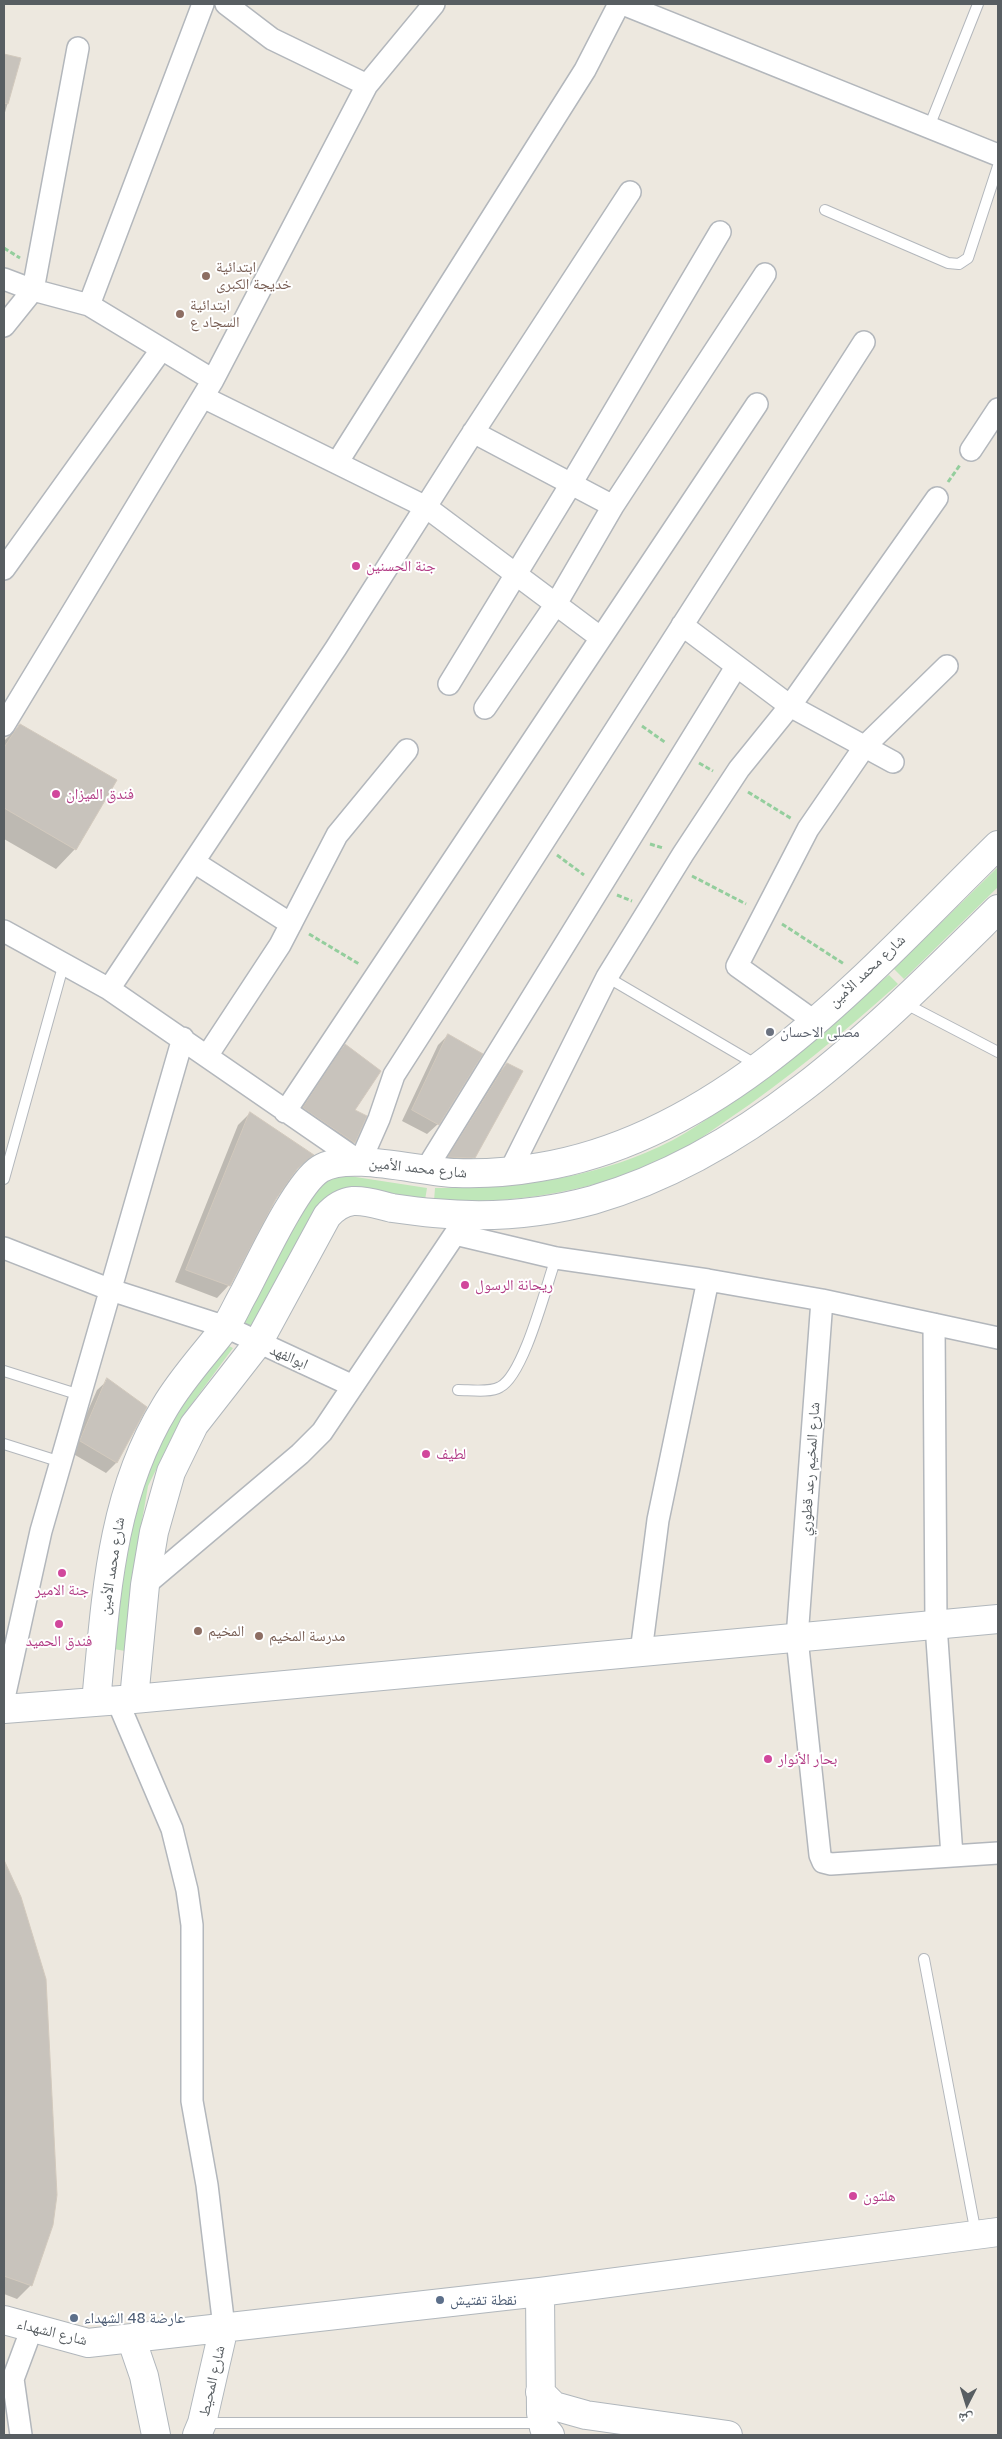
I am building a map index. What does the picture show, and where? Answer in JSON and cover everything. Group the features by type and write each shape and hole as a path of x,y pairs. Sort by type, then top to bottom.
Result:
{"main road":[{"name":"شارع محمد الأمين","path":"115,1700 110,1559 118,1521 130,1482 151,1432 165,1406 190,1368 226,1327 304,1185 314,1173 331,1164 350,1161 426,1171 458,1173 510,1171 580,1159 650,1134 715,1097 814,1021 863,977 998,845"},
{"path":"115,1700 145,1586 161,1504 180,1451 208,1405 258,1343 327,1216 337,1207 360,1201 461,1224 498,1215 558,1208 628,1189 666,1173 744,1129 789,1097 858,1043 903,1003 998,909"},
{"path":"4,1709 998,1619"},
{"name":"شارع الشهداء","path":"4,2320 88,2343 540,2292 987,2233"},
{"path":"540,2292 540,2392 546,2429"},
{"name":"شارع المحيط","path":"202,2431 224,2327"},
{"path":"131,2338 144,2376 156,2435"},
{"path":"540,2392 554,2406 586,2416 728,2435"}],"street":[{"path":"89,305 203,4"},
{"path":"226,4 272,39 367,85"},
{"path":"4,725 208,389 367,85 434,4"},
{"path":"337,464 585,70 619,4"},
{"path":"623,4 998,155"},
{"path":"4,326 34,290 78,48"},
{"path":"109,989 331,656 630,192"},
{"path":"449,684 571,484 720,232"},
{"path":"484,708 556,604 614,506 765,274"},
{"path":"4,279 34,290 89,305 161,350 208,389 337,464 426,507 601,638"},
{"path":"4,931 109,989 183,1038 285,1112 360,1162 379,1120 394,1075 864,342"},
{"path":"4,569 161,350"},
{"path":"285,1112 757,404"},
{"path":"971,450 998,409"},
{"path":"474,432 614,506"},
{"path":"510,1171 607,977 683,854 739,769 790,706 937,498"},
{"path":"682,626 790,706 893,762"},
{"path":"814,1021 737,966 808,829 865,746 947,666"},
{"path":"426,1171 736,667"},
{"path":"207,1056 280,945 337,835 407,750"},
{"path":"194,862 292,924"},
{"path":"4,1698 41,1531 183,1038"},
{"path":"145,1586 300,1454 322,1432 461,1224 556,1258 708,1280 822,1300 998,1338"},
{"path":"4,1248 111,1290"},
{"path":"641,1652 658,1520 708,1280"},
{"name":"ابوالفهد","path":"111,1290 226,1327 353,1386"},
{"name":"شارع المخيم رعد قطوري","path":"822,1300 798,1638 820,1855 823,1862 831,1864 952,1856"},
{"path":"934,1324 936,1625 952,1856 998,1853"},
{"path":"115,1700 172,1829 187,1890 192,1934 192,2101 207,2185 224,2327"},
{"path":"21,2435 9,2378 32,2328"}],"lane":[{"path":"928,127 978,4"},
{"path":"825,210 948,263 959,264 968,258 998,166"},
{"path":"4,1179 64,963"},
{"path":"607,977 757,1066"},
{"path":"903,1003 998,1052"},
{"path":"458,1390 498,1388 510,1380 521,1360 556,1258"},
{"path":"4,1371 80,1395"},
{"path":"4,1444 61,1462"},
{"path":"924,1959 987,2233"},
{"path":"202,2431 546,2429"}],"path":[{"path":"937,498 971,450"},
{"path":"630,837 683,854"},
{"path":"292,924 376,975"}],"green space":[{"path":"998,867 998,887 904,979 894,969"},
{"path":"889,975 898,984 836,1038 750,1104 692,1144 665,1159 602,1182 575,1189 491,1201 434,1201 435,1188 496,1186 557,1179 616,1164 673,1140 730,1102"},
{"path":"349,1176 427,1188 425,1200 345,1189 331,1194 314,1212 250,1328 240,1323 308,1200 328,1179"},
{"path":"223,1343 233,1348 182,1417 148,1486 131,1584 125,1651 114,1649 130,1522 159,1435"}],"building":[{"path":"4,54 21,58 8,104 4,103"},
{"name":"فندق الميزان","path":"20,724 117,780 76,850 4,808 4,748"},
{"path":"448,1034 483,1054 439,1125 412,1110"},
{"path":"345,1044 381,1071 355,1110 367,1116 355,1143 303,1108"},
{"path":"507,1063 523,1071 475,1158 448,1157"},
{"path":"250,1112 314,1155 298,1168 276,1199 230,1286 186,1270"},
{"path":"107,1378 147,1407 117,1463 80,1441"},
{"path":"4,1860 21,1897 46,1979 57,2195 53,2225 32,2286 4,2276"}],"place":[{"name":"ابتدائية خديجة الكبرى","path":"206,276"},
{"name":"ابتدائية السجاد ع","path":"180,314"},
{"name":"جنة الحسنين","path":"356,566"},
{"name":"فندق الميزان","path":"56,794"},
{"name":"مصلى الاحسان","path":"770,1032"},
{"name":"ريحانة الرسول","path":"465,1285"},
{"name":"لطيف","path":"426,1454"},
{"name":"جنة الامير","path":"62,1573"},
{"name":"فندق الحميد","path":"59,1624"},
{"name":"المخيم","path":"198,1631"},
{"name":"مدرسة المخيم","path":"259,1636"},
{"name":"بحار الأنوار","path":"768,1759"},
{"name":"هلتون","path":"853,2196"},
{"name":"نقطة تفتيش","path":"440,2300"},
{"name":"عارضة 48 الشهداء","path":"74,2318"}]}
